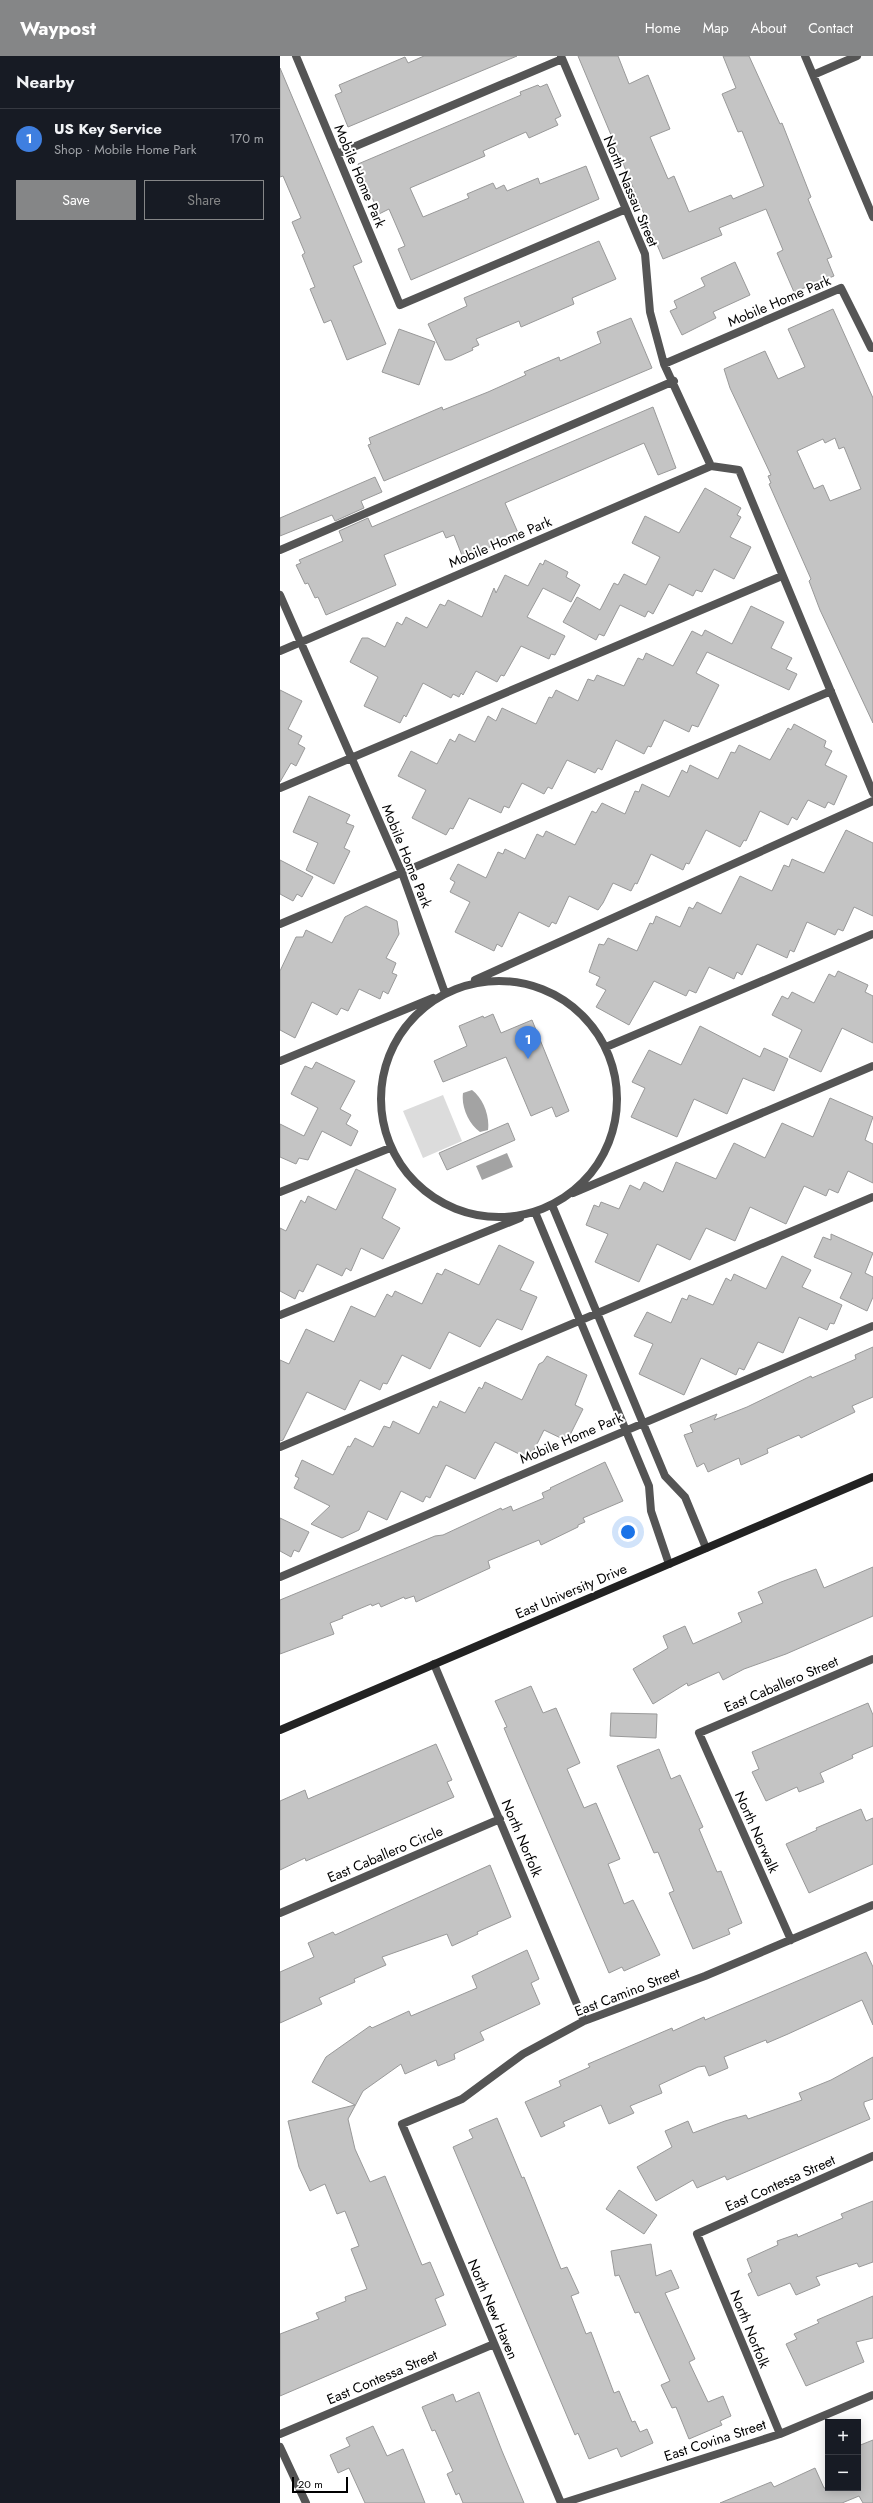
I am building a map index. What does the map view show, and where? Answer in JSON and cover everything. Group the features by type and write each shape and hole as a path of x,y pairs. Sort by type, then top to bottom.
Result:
{"main road":[{"name":"East University Drive","path":"280,1730 873,1477"}],"street":[{"name":"Mobile Home Park","path":"296,56 400,305 626,209"},
{"path":"805,56 873,217"},
{"path":"813,75 857,56"},
{"path":"337,154 561,57"},
{"name":"North Nassau Street","path":"561,57 645,254 650,312 664,364 674,381 710,466"},
{"name":"Mobile Home Park","path":"664,364 841,288 872,350"},
{"path":"280,550 674,381"},
{"name":"Mobile Home Park","path":"280,651 710,466"},
{"path":"710,466 738,470 873,793"},
{"path":"280,788 782,576"},
{"name":"Mobile Home Park","path":"280,595 402,873 445,993"},
{"path":"280,924 830,691"},
{"path":"280,1061 445,993 873,801"},
{"path":"606,1047 873,934"},
{"path":"535,1212 501,1218 467,1213 442,1202 409,1177 390,1148 381,1114 382,1078 389,1057 394,1043 416,1014 445,993 481,982 519,982 526,984 554,994 585,1017 606,1047 617,1087 614,1128 597,1165 569,1195"},
{"path":"280,1315 552,1205 569,1195 873,1066"},
{"path":"280,1192 390,1148"},
{"path":"280,1447 873,1197"},
{"path":"552,1205 665,1476 685,1497 706,1548"},
{"path":"535,1212 579,1321 649,1486 651,1511 669,1564"},
{"name":"Mobile Home Park","path":"280,1577 625,1429 873,1326"},
{"name":"East Caballero Street","path":"699,1733 873,1659"},
{"name":"North Norfolk","path":"434,1664 584,2021"},
{"name":"North Norwalk","path":"699,1733 791,1940"},
{"name":"East Caballero Circle","path":"280,1913 500,1819"},
{"name":"East Camino Street","path":"402,2124 462,2099 523,2054 584,2021 791,1940 873,1906"},
{"name":"North New Haven","path":"402,2124 562,2503"},
{"name":"East Contessa Street","path":"697,2234 873,2156"},
{"name":"North Norfolk","path":"697,2234 780,2434"},
{"name":"East Contessa Street","path":"280,2434 494,2344"},
{"name":"East Covina Street","path":"562,2503 780,2434 873,2395"},
{"path":"280,2447 306,2503"}],"shaded area":[{"path":"472,1090 482,1102 487,1113 488,1130 480,1132 472,1124 467,1115 463,1104 463,1093"},
{"path":"443,1095 462,1141 423,1158 403,1111"},
{"path":"507,1153 513,1167 482,1180 476,1166"}],"building":[{"path":"424,56 517,56 348,127 335,95 342,92 339,85 405,57 408,63"},
{"path":"578,56 618,56 629,84 648,75 670,129 650,137 668,179 674,176 689,212 731,195 733,199 764,186 742,131 738,132 722,94 736,88 723,56 749,56 780,124 782,123 811,197 808,199 832,257 827,259 834,276 794,292 777,253 783,250 766,209 719,228 722,235 663,259"},
{"path":"280,68 362,262 353,266 386,344 347,360 331,320 324,323 310,289 315,287 302,255 305,253 292,222 301,218 283,176 280,177"},
{"path":"547,84 561,116 555,119 558,125 529,138 526,132 483,151 485,156 410,188 423,217 469,198 467,194 493,183 496,189 504,185 507,191 538,178 540,184 586,166 599,199 411,280 398,249 405,246 389,209 379,214 358,164 521,95 520,92 538,85 540,87"},
{"path":"599,241 616,279 572,298 574,304 521,327 519,321 476,339 479,345 472,348 473,350 451,360 445,360 428,324 467,306 464,298"},
{"path":"735,262 750,295 713,312 716,318 682,335 670,311 677,308 674,301 705,286 701,278"},
{"path":"833,309 873,398 873,723 820,610 809,581 811,579 769,484 771,483 768,476 771,475 730,388 724,369 765,351 778,379 805,367 788,329","holes":["835,438 839,449 844,447 861,489 830,501 823,485 814,489 797,451 823,439 825,443"]},
{"path":"631,318 652,368 384,481 368,445 371,444 369,438 442,407 443,410 488,392 526,375 524,372 559,357 560,361 601,343 597,332"},
{"path":"399,329 435,342 419,385 382,372"},
{"path":"653,407 676,468 658,475 644,443 505,503 519,535 463,558 454,535 446,538 443,531 384,555 396,585 326,615 318,597 315,598 308,583 305,584 296,565 301,563 299,560 343,541 339,531 368,518 372,527"},
{"path":"375,477 382,492 361,501 364,508 335,521 332,515 280,536 280,518"},
{"path":"705,488 741,508 737,515 741,517 730,537 751,547 734,579 714,569 702,592 696,590 693,596 669,584 653,614 648,611 645,617 620,605 604,636 599,634 596,640 563,622 577,597 600,610 614,583 618,585 624,574 646,585 660,557 632,543 645,516 679,533"},
{"path":"545,560 568,572 566,577 580,585 571,602 543,588 527,617 565,636 555,655 551,654 549,659 521,646 504,676 501,675 497,682 476,671 463,695 461,693 459,697 453,694 451,698 423,683 406,717 404,715 400,723 364,706 378,677 350,662 362,638 368,638 385,647 397,622 402,625 406,617 427,628 440,604 445,606 448,600 482,617 494,588 496,593 505,575 528,586 540,563 543,565"},
{"path":"751,606 784,622 771,648 792,658 786,669 797,674 789,690 707,652 696,673 719,685 698,727 692,725 689,732 664,720 651,747 648,746 644,754 616,740 602,770 598,768 595,773 567,760 552,789 548,787 544,794 522,783 509,808 504,806 501,813 469,798 453,829 450,828 446,835 412,818 426,790 398,776 411,751 437,764 450,739 455,742 459,734 475,742 488,716 496,721 502,708 536,724 549,697 552,698 556,690 578,701 588,679 594,681 597,675 624,686 638,658 643,660 646,653 673,666 692,631 702,636 705,630 732,644"},
{"path":"280,690 302,701 288,729 302,736 298,744 305,748 296,766 291,763 280,782"},
{"path":"794,724 826,741 824,747 832,751 825,765 847,776 834,805 828,802 825,808 808,800 797,820 792,817 788,825 760,811 746,841 744,840 740,847 706,830 689,864 686,863 683,870 651,854 637,884 635,883 631,891 613,883 598,910 569,896 556,924 552,922 549,927 519,912 502,947 497,944 494,951 455,932 470,902 450,892 455,882 450,879 458,864 486,878 498,852 503,854 505,849 525,859 537,834 543,837 546,831 575,845 592,811 596,813 602,803 625,814 635,791 639,792 642,784 669,797 682,770 687,773 690,765 718,779 731,752 735,753 739,745 770,760 788,728 791,730"},
{"path":"309,796 350,815 346,823 354,826 344,848 350,851 334,884 306,870 318,843 293,832"},
{"path":"846,830 873,843 873,916 854,907 843,931 838,929 835,935 807,922 794,952 790,950 787,958 757,944 742,975 737,972 734,979 709,967 696,993 689,990 686,996 654,981 629,1025 596,1007 606,990 596,985 600,977 589,972 599,944 604,945 608,938 637,951 650,923 653,924 656,916 680,927 689,907 693,909 697,902 721,914 740,876 772,891 784,865 789,867 792,859 824,873"},
{"path":"280,860 313,877 302,897 297,894 293,901 280,894"},
{"path":"366,906 397,921 399,934 386,958 396,963 392,973 397,975 388,994 383,991 380,999 359,989 348,1011 341,1008 337,1015 312,1002 295,1038 280,1030 280,971 296,937 303,937 306,930 332,943 345,917"},
{"path":"838,971 868,985 865,992 873,996 873,1043 842,1028 821,1072 789,1057 802,1030 772,1015 782,996 788,999 792,992 814,1003 829,974 835,977"},
{"path":"493,1014 501,1033 532,1020 569,1111 556,1117 552,1107 531,1116 506,1057 443,1082 434,1061 467,1046 459,1026 483,1016 484,1018"},
{"path":"700,1026 760,1057 764,1048 788,1059 774,1091 743,1078 727,1114 694,1099 677,1137 631,1117 645,1088 632,1082 649,1050 681,1065"},
{"path":"316,1062 355,1081 340,1109 351,1115 346,1124 358,1131 351,1146 322,1131 308,1160 299,1158 296,1164 280,1157 280,1124 304,1136 318,1108 291,1094 305,1066 312,1069"},
{"path":"830,1098 873,1117 865,1140 873,1144 873,1183 848,1171 838,1193 829,1189 826,1196 804,1186 786,1224 750,1207 735,1241 706,1228 690,1260 657,1244 639,1282 595,1262 608,1234 586,1225 594,1205 599,1207 601,1202 619,1209 630,1185 640,1190 644,1182 663,1192 676,1162 716,1179 734,1143 765,1158 782,1123 813,1137"},
{"path":"508,1123 515,1140 447,1170 439,1153"},
{"path":"356,1169 396,1189 382,1218 400,1228 383,1259 361,1248 351,1271 346,1268 342,1276 317,1264 303,1292 299,1290 295,1299 280,1291 280,1228 286,1231 301,1200 305,1203 308,1196 336,1210"},
{"path":"831,1234 873,1253 865,1273 873,1277 873,1297 867,1311 840,1298 852,1273 814,1257 823,1237 831,1240"},
{"path":"499,1245 534,1262 520,1290 537,1297 522,1330 497,1319 480,1347 449,1332 430,1369 402,1355 387,1384 383,1383 380,1390 360,1380 345,1410 307,1392 283,1440 280,1441 280,1360 289,1364 306,1329 334,1342 351,1306 375,1317 387,1294 392,1297 395,1291 422,1304 437,1273 442,1275 445,1269 479,1285"},
{"path":"782,1256 811,1270 802,1287 842,1305 834,1324 830,1323 827,1330 799,1317 783,1353 758,1342 744,1370 739,1368 736,1375 701,1358 684,1395 639,1374 653,1344 634,1336 647,1312 671,1323 682,1298 687,1300 689,1295 713,1305 726,1278 731,1281 734,1274 766,1289"},
{"path":"873,1347 873,1397 852,1406 855,1412 801,1438 799,1435 767,1449 768,1453 741,1465 739,1458 708,1472 704,1463 697,1467 684,1435 693,1432 690,1425 717,1414 714,1420 747,1407 811,1376 812,1378 856,1359 855,1355"},
{"path":"547,1356 587,1375 575,1405 583,1409 567,1441 544,1430 533,1452 530,1451 527,1458 495,1442 475,1479 446,1465 430,1498 426,1496 423,1502 401,1491 387,1520 368,1511 359,1530 342,1538 311,1524 330,1506 294,1488 299,1478 295,1476 302,1460 333,1475 348,1446 350,1447 355,1438 373,1447 384,1426 390,1428 393,1421 419,1434 433,1406 437,1408 440,1401 465,1413 479,1387 482,1389 485,1382 522,1400 539,1364 543,1362"},
{"path":"605,1462 623,1501 583,1518 585,1522 578,1525 578,1527 541,1545 539,1540 488,1561 490,1568 416,1602 414,1596 405,1599 404,1597 381,1607 379,1603 372,1606 371,1604 342,1616 343,1618 330,1623 334,1634 280,1654 280,1600 435,1536 443,1535 501,1508 502,1510 511,1506 513,1511 544,1498 542,1493 551,1489 550,1488"},
{"path":"280,1518 309,1532 299,1552 294,1550 291,1557 280,1551"},
{"path":"873,1567 873,1616 786,1654 744,1669 723,1680 719,1672 688,1686 687,1683 653,1704 633,1669 668,1648 663,1636 685,1626 693,1644 742,1622 738,1613 763,1603 758,1592 781,1582 816,1569 824,1588"},
{"path":"531,1686 543,1713 556,1708 580,1763 567,1769 584,1808 596,1803 620,1859 608,1864 624,1904 633,1900 660,1955 624,1971 622,1967 609,1973 504,1728 507,1727 495,1701"},
{"path":"868,1703 873,1715 873,1746 852,1755 853,1758 820,1773 824,1782 799,1792 797,1787 766,1801 752,1772 759,1769 752,1752"},
{"path":"611,1713 657,1714 656,1738 610,1736"},
{"path":"436,1744 452,1780 447,1782 454,1797 306,1861 305,1858 280,1870 280,1801 305,1790 308,1799"},
{"path":"659,1749 671,1779 680,1775 703,1827 699,1829 717,1872 721,1871 742,1923 728,1929 730,1934 693,1949 669,1893 674,1891 658,1852 654,1853 617,1766"},
{"path":"861,1809 866,1821 873,1818 873,1864 809,1893 786,1844 817,1830 816,1828"},
{"path":"490,1865 511,1917 477,1932 478,1934 452,1946 447,1934 382,1957 386,1965 354,1979 355,1982 319,1998 322,2004 280,2023 280,1972 314,1957 308,1943 333,1932 335,1935"},
{"path":"527,1950 539,1979 531,1983 540,2004 480,2032 484,2040 454,2054 455,2059 438,2066 436,2060 405,2074 401,2064 363,2091 348,2119 355,2149 370,2182 385,2176 422,2265 430,2262 444,2295 435,2299 446,2325 280,2396 280,2334 319,2319 316,2313 346,2301 345,2297 367,2289 351,2249 359,2246 345,2211 337,2214 325,2184 310,2191 299,2167 288,2121 355,2105 312,2082 326,2057 370,2026 372,2028 409,2011 411,2016 477,1988 472,1976"},
{"path":"866,1952 873,1967 873,2025 862,2000 767,2043 766,2040 724,2057 728,2068 709,2076 705,2066 698,2067 659,2085 662,2093 630,2106 634,2113 609,2124 601,2105 563,2122 565,2126 541,2137 525,2102 561,2086 559,2081 590,2067 588,2064 672,2028 673,2031 704,2017 705,2020"},
{"path":"873,2057 873,2099 864,2102 870,2119 727,2180 725,2176 697,2188 693,2180 656,2201 637,2167 672,2147 665,2131 688,2121 693,2133 746,2115 748,2119 802,2100 799,2093 831,2080"},
{"path":"497,2118 522,2178 524,2177 561,2269 567,2267 579,2293 571,2296 586,2334 591,2332 614,2393 619,2391 632,2422 635,2421 640,2432 647,2429 653,2443 621,2457 617,2448 589,2459 578,2433 575,2435 453,2147 473,2138 469,2130"},
{"path":"619,2190 657,2215 644,2234 606,2209"},
{"path":"873,2201 873,2262 859,2267 857,2263 816,2277 820,2285 796,2295 790,2283 758,2296 748,2274 752,2272 747,2259 778,2245 777,2241 797,2234 798,2237 843,2218 841,2214"},
{"path":"651,2244 656,2276 671,2270 679,2288 665,2293 695,2359 689,2362 708,2402 723,2396 731,2416 720,2421 722,2425 689,2439 676,2407 672,2408 661,2385 670,2381 639,2312 635,2313 619,2275 615,2276 611,2251"},
{"path":"873,2296 873,2338 856,2342 864,2362 806,2386 786,2344 797,2339 794,2334 819,2323 817,2320"},
{"path":"479,2392 524,2503 463,2503 459,2493 456,2495 447,2474 453,2471 435,2430 432,2431 422,2407 453,2394 456,2402"},
{"path":"373,2426 387,2456 403,2449 425,2503 365,2503 349,2468 338,2473 330,2455 350,2446 346,2438"},
{"path":"873,2440 873,2503 863,2503 859,2496 842,2503 720,2503 771,2482 774,2487 815,2468 825,2491 861,2491 861,2445"}],"place":[{"name":"US Key Service","path":"528,1059"}]}
